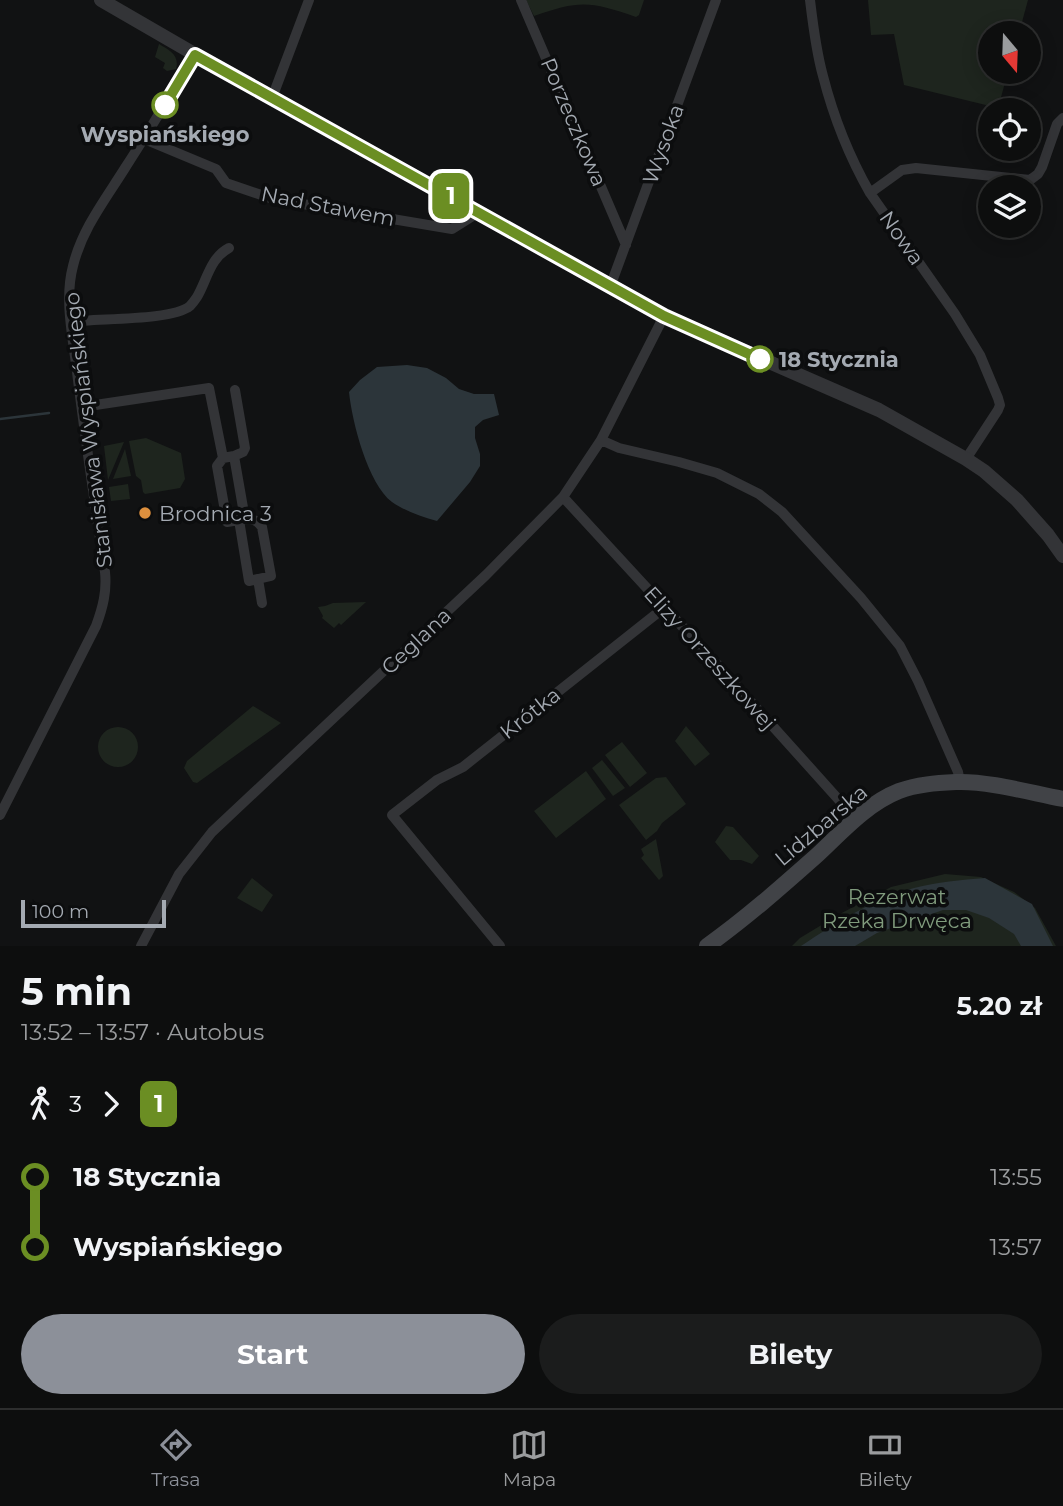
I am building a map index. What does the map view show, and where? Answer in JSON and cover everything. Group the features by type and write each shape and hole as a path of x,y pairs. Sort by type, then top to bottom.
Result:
{"main road":[{"name":"Lidzbarska","path":"707,946 752,912 856,819 899,791 924,785 960,782 1063,799"}],"street":[{"path":"272,98 309,0"},
{"name":"Porzeczkowa","path":"521,0 626,245"},
{"name":"Wysoka","path":"610,287 716,0"},
{"name":"Nowa","path":"810,0 823,76 858,172 955,314 980,355 996,392 1000,405 998,410 966,459"},
{"path":"108,2 195,55 664,316 879,410 966,459 1017,500 1063,556"},
{"name":"Stanisława Wyspiańskiego","path":"0,815 96,626 105,598 105,572 71,322 70,283 80,243 92,218 195,55"},
{"path":"870,193 902,170 916,168 1031,180 1038,174 1057,124 1063,118"},
{"name":"Nad Stawem","path":"144,139 216,169 226,183 273,199 452,229 479,212"},
{"path":"71,322 174,313 189,307 197,297 215,260 221,252 229,248"},
{"name":"Ceglana","path":"141,946 179,874 212,832 478,583 563,497 601,440 664,316"},
{"path":"82,407 209,388 229,457 242,519 249,581 271,576 262,527 258,521 252,519 242,519 227,522 217,466 229,457 243,452 245,443 235,390"},
{"path":"601,440 619,448 717,473 759,494 782,512 861,598 900,646 958,772 960,782"},
{"name":"Elizy Orzeszkowej","path":"563,497 856,819"},
{"path":"258,579 262,603"},
{"name":"Krótka","path":"500,946 392,814 437,780 463,767 664,607"}],"green space":[{"path":"526,0 644,0 636,17 585,4 563,7 534,16"},
{"path":"868,0 1028,0 1022,21 978,21 978,84 1005,84 1001,98 978,98 978,103 904,85 894,34 871,35"},
{"path":"159,44 175,57 176,69 167,71 163,68 165,63 155,57"},
{"path":"146,438 181,453 185,479 180,488 145,494 143,492 141,480 136,476 129,441"},
{"path":"124,442 108,480 104,446"},
{"path":"125,449 131,476 113,479"},
{"path":"128,484 130,499 111,501 109,487"},
{"path":"366,602 334,628 322,618 318,607 333,603"},
{"path":"253,706 281,723 197,783 193,782 184,768 187,761"},
{"path":"686,726 710,754 695,766 675,741"},
{"path":"118,727 132,733 138,747 132,761 118,767 104,761 98,747 104,733"},
{"path":"622,742 647,773 630,787 605,755"},
{"path":"602,760 625,788 613,796 592,768"},
{"path":"586,771 606,799 556,838 534,811"},
{"path":"666,777 686,804 646,840 619,805 656,778"},
{"path":"726,826 733,827 759,856 752,864 730,860 715,842"},
{"path":"656,839 663,876 659,880 641,858 644,855 641,849"},
{"name":"Rezerwat Rzeka Drwęca","path":"945,874 981,877 1014,892 1035,908 1056,946 792,946 800,938 838,915 891,887"},
{"path":"252,878 273,895 262,912 237,898"}],"shaded area":[{"path":"407,365 427,368 459,389 474,394 494,394 499,415 483,420 475,427 480,466 437,521 402,508 383,493 363,452 351,405 349,392 377,367"},
{"name":"Rezerwat Rzeka Drwęca","path":"985,878 1032,904 1053,946 1021,946 1014,934 989,918 966,910 943,910 877,933 855,946 801,946 855,912 884,898 931,884"}],"waterway":[{"path":"0,419 49,413"}],"bus line":[{"name":"1","path":"165,105 195,55 610,287 664,316 760,359"}],"place":[{"name":"Wyspiańskiego","path":"165,105"},
{"name":"18 Stycznia","path":"760,359"},
{"name":"Brodnica 3","path":"145,513"}]}
